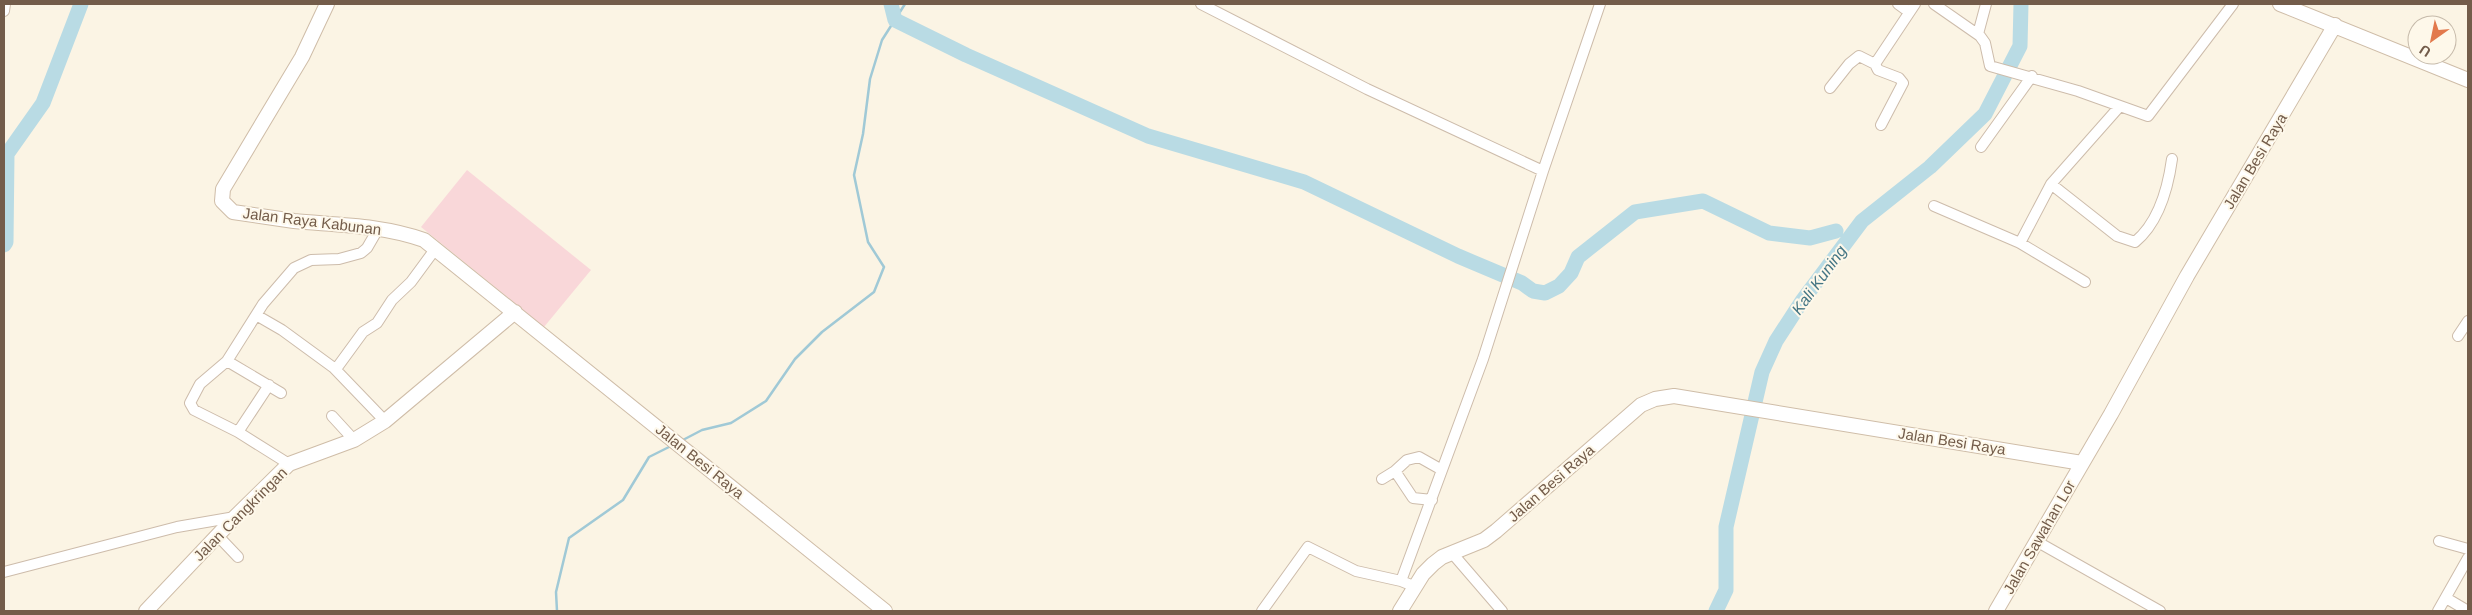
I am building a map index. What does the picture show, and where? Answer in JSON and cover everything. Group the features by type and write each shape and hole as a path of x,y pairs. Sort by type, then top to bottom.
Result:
{"street":[{"path":"4,11 5,4"},
{"name":"Jalan Raya Kabunan","path":"327,4 302,57 229,177 223,189 222,201 233,212 408,234 436,248 515,312"},
{"path":"1200,4 1367,89 1543,171"},
{"path":"1402,581 1498,314 1543,171 1600,4"},
{"path":"1876,64 1912,8 1898,4"},
{"path":"1978,34 1986,4"},
{"path":"1939,5 1978,34 1985,43 1990,66 2028,76 2145,116 2151,114 2233,4"},
{"path":"2280,4 2468,80"},
{"name":"Jalan Besi Raya","path":"1400,611 1432,564 1452,553 1470,547 1496,531 1641,405 1655,399 1674,396 2082,462 2111,414 2174,298 2335,25"},
{"path":"1830,88 1856,58 1861,56 1876,64 1878,70 1899,78 1903,83 1880,125"},
{"path":"1981,147 2028,76"},
{"path":"2020,243 2051,184 2120,106"},
{"path":"2051,184 2117,236 2135,242 2152,219 2163,198 2172,159"},
{"path":"1934,206 2020,243 2085,282"},
{"path":"289,464 238,432 194,410 191,405 200,384 227,361 256,315 294,268 311,260 339,260 361,253 367,248 378,229"},
{"path":"336,369 363,332 377,323 392,300 411,282 436,248"},
{"name":"Jalan Besi Raya","path":"515,312 884,611"},
{"name":"Jalan Cangkringan","path":"146,611 235,517 289,464 354,440 385,421 515,312"},
{"path":"256,315 282,330 336,369 385,421"},
{"path":"2458,336 2468,322"},
{"path":"227,361 282,392"},
{"path":"238,432 268,385"},
{"path":"332,416 354,440"},
{"path":"1382,479 1408,460 1419,457 1442,470"},
{"name":"Jalan Sawahan Lor","path":"1996,611 2082,462"},
{"path":"1395,471 1413,498 1432,500"},
{"path":"4,572 177,527 235,517"},
{"path":"218,536 238,557"},
{"path":"2036,541 2160,611"},
{"path":"2440,541 2468,549"},
{"path":"1262,611 1308,547 1356,571 1402,581 1416,587"},
{"path":"1452,553 1502,611"},
{"path":"2438,611 2468,558"},
{"path":"2446,598 2468,611"}],"shaded area":[{"path":"467,170 591,270 544,327 421,227"}],"waterway":[{"path":"4,245 6,242 7,154 43,103 81,4"},
{"path":"891,4 895,20 966,55 1148,136 1304,182 1458,256 1522,283 1533,291 1545,293 1559,286 1571,273 1578,257 1635,212 1703,201 1769,233 1810,238 1836,231"},
{"path":"681,441 702,430 731,423 766,401 795,359 822,332 874,292 884,267 868,242 854,175 863,134 870,79 882,40 905,4"},
{"name":"Kali Kuning","path":"1716,611 1726,590 1726,527 1762,372 1776,341 1802,301 1862,221 1930,167 1985,114 2020,46 2021,4"},
{"path":"557,611 556,592 569,538 623,500 649,457 671,446"}]}
